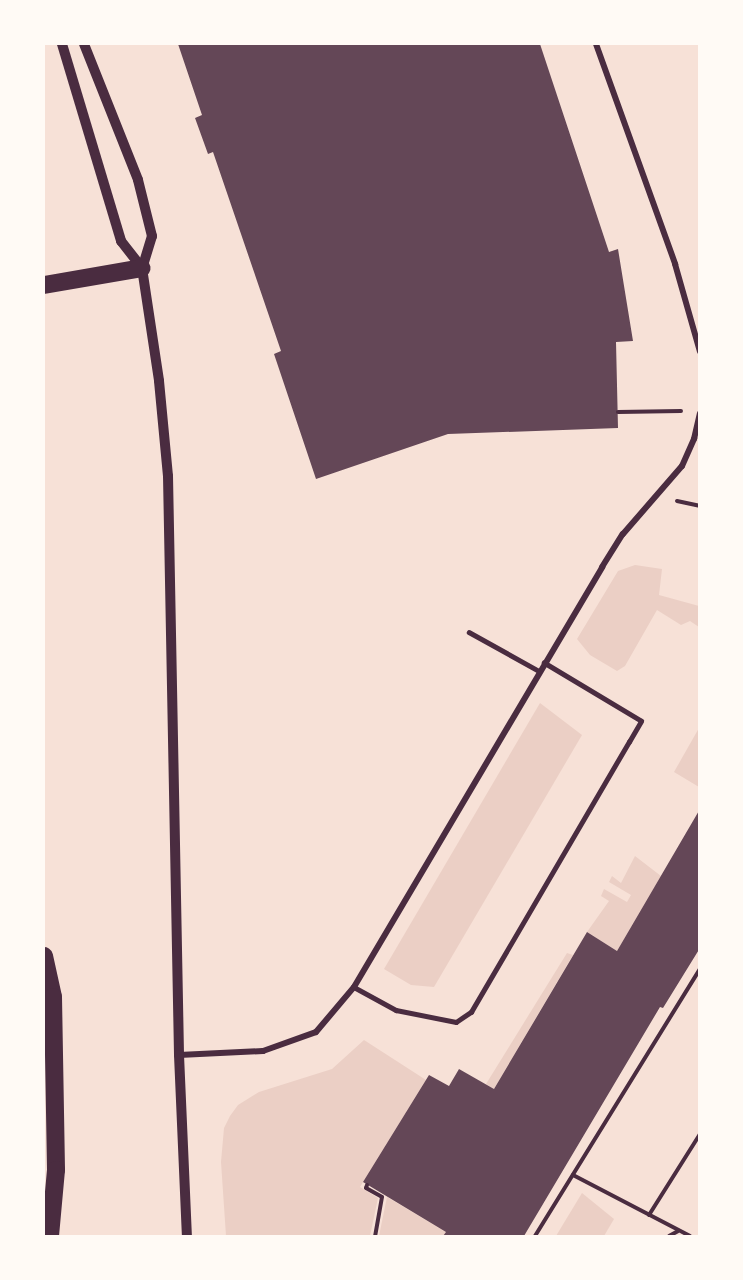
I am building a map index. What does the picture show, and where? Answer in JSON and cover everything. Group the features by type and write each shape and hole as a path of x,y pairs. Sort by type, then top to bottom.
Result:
{"highway":[{"path":"44,285 142,268"},
{"path":"44,956 53,997 56,1170 50,1236"}],"street":[{"path":"62,44 121,241 142,268"},
{"path":"84,44 138,180 152,236 142,268 159,381 168,476 179,1055 187,1236"},
{"path":"596,44 675,264 699,352"},
{"path":"179,1055 263,1051 316,1032 354,987 544,663 623,534 682,466 694,439 699,414"}],"lane":[{"path":"469,632 539,672"},
{"path":"354,987 396,1010 456,1022 471,1012 618,762 641,721 544,663"}],"path":[{"path":"618,412 688,411"},
{"path":"535,1236 699,969"},
{"path":"649,1215 699,1134"},
{"path":"573,1175 690,1236"},
{"path":"367,1185 366,1188 382,1197 375,1236"},
{"path":"669,1236 678,1231"}],"shaded area":[{"path":"635,565 662,569 659,595 699,606 699,627 690,621 681,625 657,610 625,666 617,671 590,655 577,639 618,571"},
{"path":"540,703 582,735 434,987 411,985 384,969"},
{"path":"699,728 699,787 674,772"},
{"path":"635,856 661,876 617,951 587,932 609,901 601,896 604,889 627,902 631,895 609,882 612,876 621,883"},
{"path":"567,953 573,955 494,1089 486,1084"},
{"path":"364,1040 426,1080 360,1187 378,1198 370,1236 226,1236 221,1162 224,1128 230,1116 238,1105 259,1092 332,1069"},
{"path":"582,1193 614,1219 604,1236 556,1236"},
{"path":"387,1197 446,1232 443,1236 379,1236"}],"building":[{"path":"178,44 540,44 609,252 618,249 633,341 616,342 618,428 448,434 316,479 274,354 281,351 213,152 208,154 195,118 202,115"},
{"path":"700,809 700,948 663,1008 660,1007 524,1236 443,1236 446,1232 363,1182 429,1075 449,1086 459,1069 494,1089 587,932 617,951"}]}
